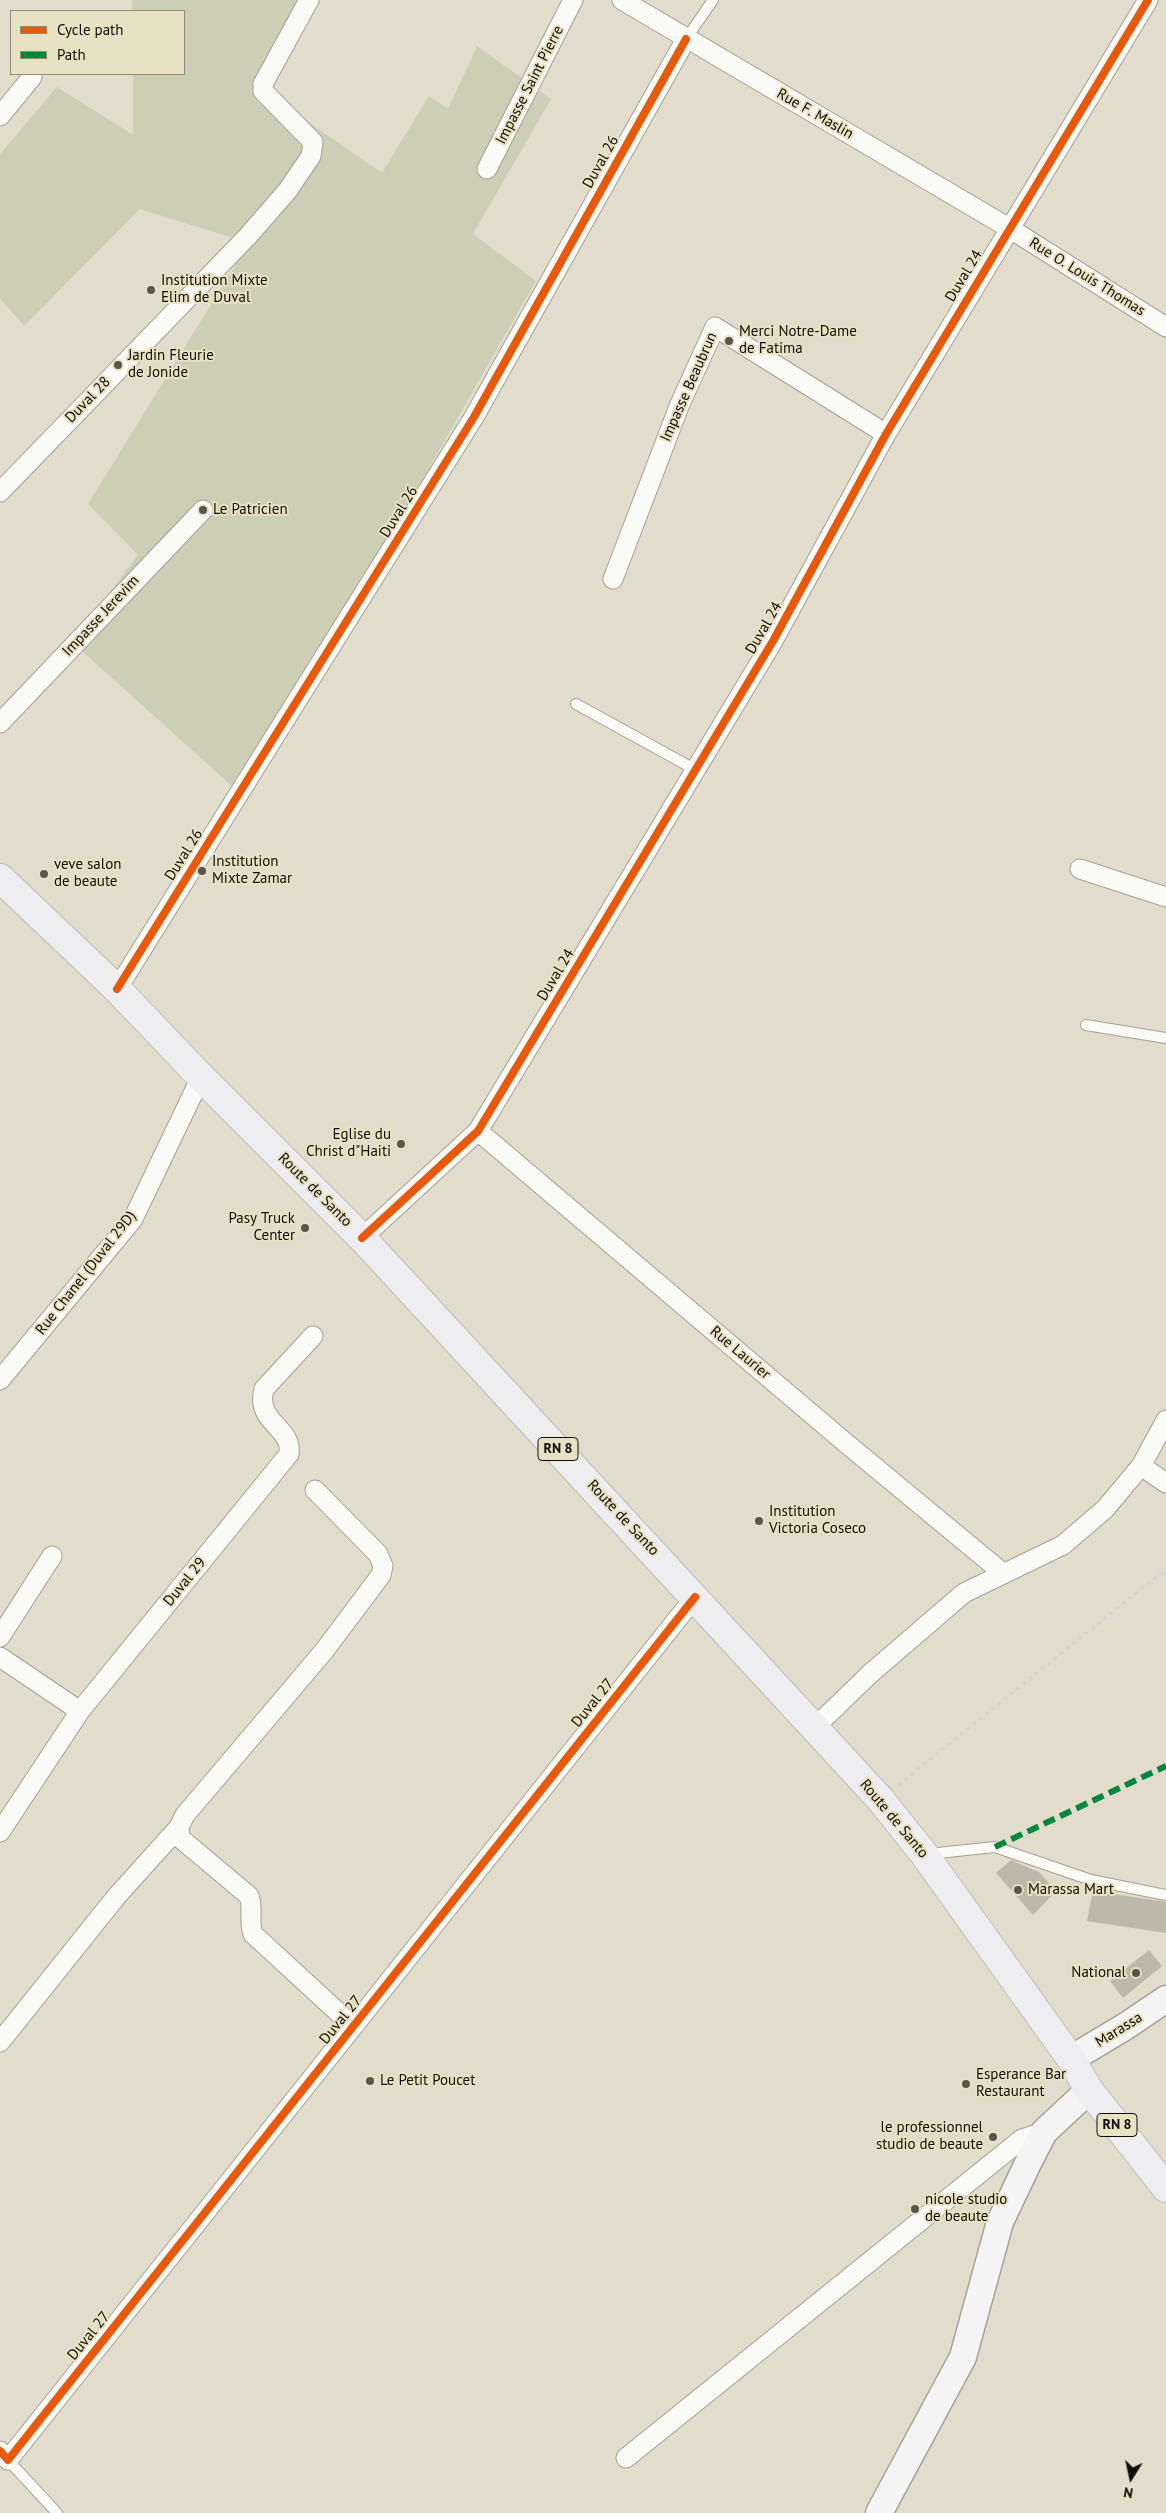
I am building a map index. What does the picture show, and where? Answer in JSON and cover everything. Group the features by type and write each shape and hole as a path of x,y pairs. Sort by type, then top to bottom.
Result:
{"main road":[{"name":"Route de Santo","path":"0,878 117,989 200,1077 362,1238 880,1799 924,1854 1071,2059 1090,2090 1166,2188"}],"street":[{"name":"Duval 28","path":"0,492 248,236 288,190 313,150 313,142 263,91 263,84 309,0"},
{"name":"Impasse Saint Pierre","path":"487,170 572,0"},
{"name":"Rue F. Maslin","path":"622,0 1009,228"},
{"name":"Duval 24","path":"362,1238 478,1131 773,641 886,434 1148,0"},
{"name":"Duval 26","path":"117,989 474,417 686,39"},
{"path":"0,116 32,77"},
{"name":"Rue O. Louis Thomas","path":"1009,228 1166,327"},
{"name":"Impasse Beaubrun","path":"613,579 680,404 716,326 886,434"},
{"name":"Impasse Jerevim","path":"0,723 203,510"},
{"path":"1080,869 1166,897"},
{"name":"Rue Chanel (Duval 29D)","path":"0,1380 133,1219 200,1077"},
{"name":"Rue Laurier","path":"478,1131 847,1444 1004,1574"},
{"name":"Duval 29","path":"0,1832 80,1711 289,1454 288,1442 262,1409 264,1389 314,1336"},
{"path":"814,1728 871,1673 964,1593 1063,1545 1105,1509 1141,1466 1166,1420"},
{"path":"1141,1466 1166,1483"},
{"path":"0,2042 116,1897 179,1827 185,1815 324,1651 381,1574 383,1566 378,1554 315,1490"},
{"path":"0,1637 52,1556"},
{"name":"Duval 27","path":"4,2455 353,2026 695,1597"},
{"path":"0,1657 80,1711"},
{"path":"179,1827 180,1838 249,1896 253,1905 250,1924 253,1934 353,2026"},
{"name":"Marassa","path":"1071,2059 1166,1999"},
{"path":"879,2513 963,2357 1000,2222 1044,2132 1090,2090"},
{"path":"626,2458 1022,2139 1044,2132"}],"lane":[{"path":"686,39 713,0"},
{"path":"576,704 696,770"},
{"path":"1086,1025 1166,1038"},
{"path":"924,1854 995,1847 1092,1880 1166,1896"},
{"path":"4,2455 57,2513"}],"path":[{"path":"880,1799 1166,1569"}],"green space":[{"path":"132,0 302,0 258,73 284,105 382,173 429,96 448,109 477,46 551,99 473,234 536,281 242,795 72,642 138,555 88,504 246,248 233,238 140,209 24,326 0,298 0,154 57,87 133,135 133,75 185,75 185,10 132,10"}],"building":[{"path":"1011,1860 1039,1872 1056,1891 1033,1915 996,1873"},
{"path":"1093,1891 1166,1902 1166,1933 1087,1921"},
{"path":"1149,1950 1162,1966 1123,1998 1110,1981"}],"marked path":[{"path":"995,1847 1166,1766"}],"cycle path":[{"path":"362,1238 478,1131 773,641 886,434 1148,0"},
{"path":"117,989 474,417 686,39"},
{"path":"0,2451 8,2460 695,1597"}],"place":[{"name":"Institution Mixte Elim de Duval","path":"151,290"},
{"name":"Merci Notre-Dame de Fatima","path":"729,341"},
{"name":"Jardin Fleurie de Jonide","path":"118,365"},
{"name":"Le Patricien","path":"203,510"},
{"name":"Institution Mixte Zamar","path":"202,871"},
{"name":"veve salon de beaute","path":"44,874"},
{"name":"Eglise du Christ d\"Haiti","path":"401,1144"},
{"name":"Pasy Truck Center","path":"305,1228"},
{"name":"Institution Victoria Coseco","path":"759,1521"},
{"name":"Marassa Mart","path":"1018,1890"},
{"name":"National","path":"1136,1973"},
{"name":"Le Petit Poucet","path":"370,2081"},
{"name":"Esperance Bar Restaurant","path":"966,2084"},
{"name":"le professionnel studio de beaute","path":"993,2137"},
{"name":"nicole studio de beaute","path":"915,2209"}]}
